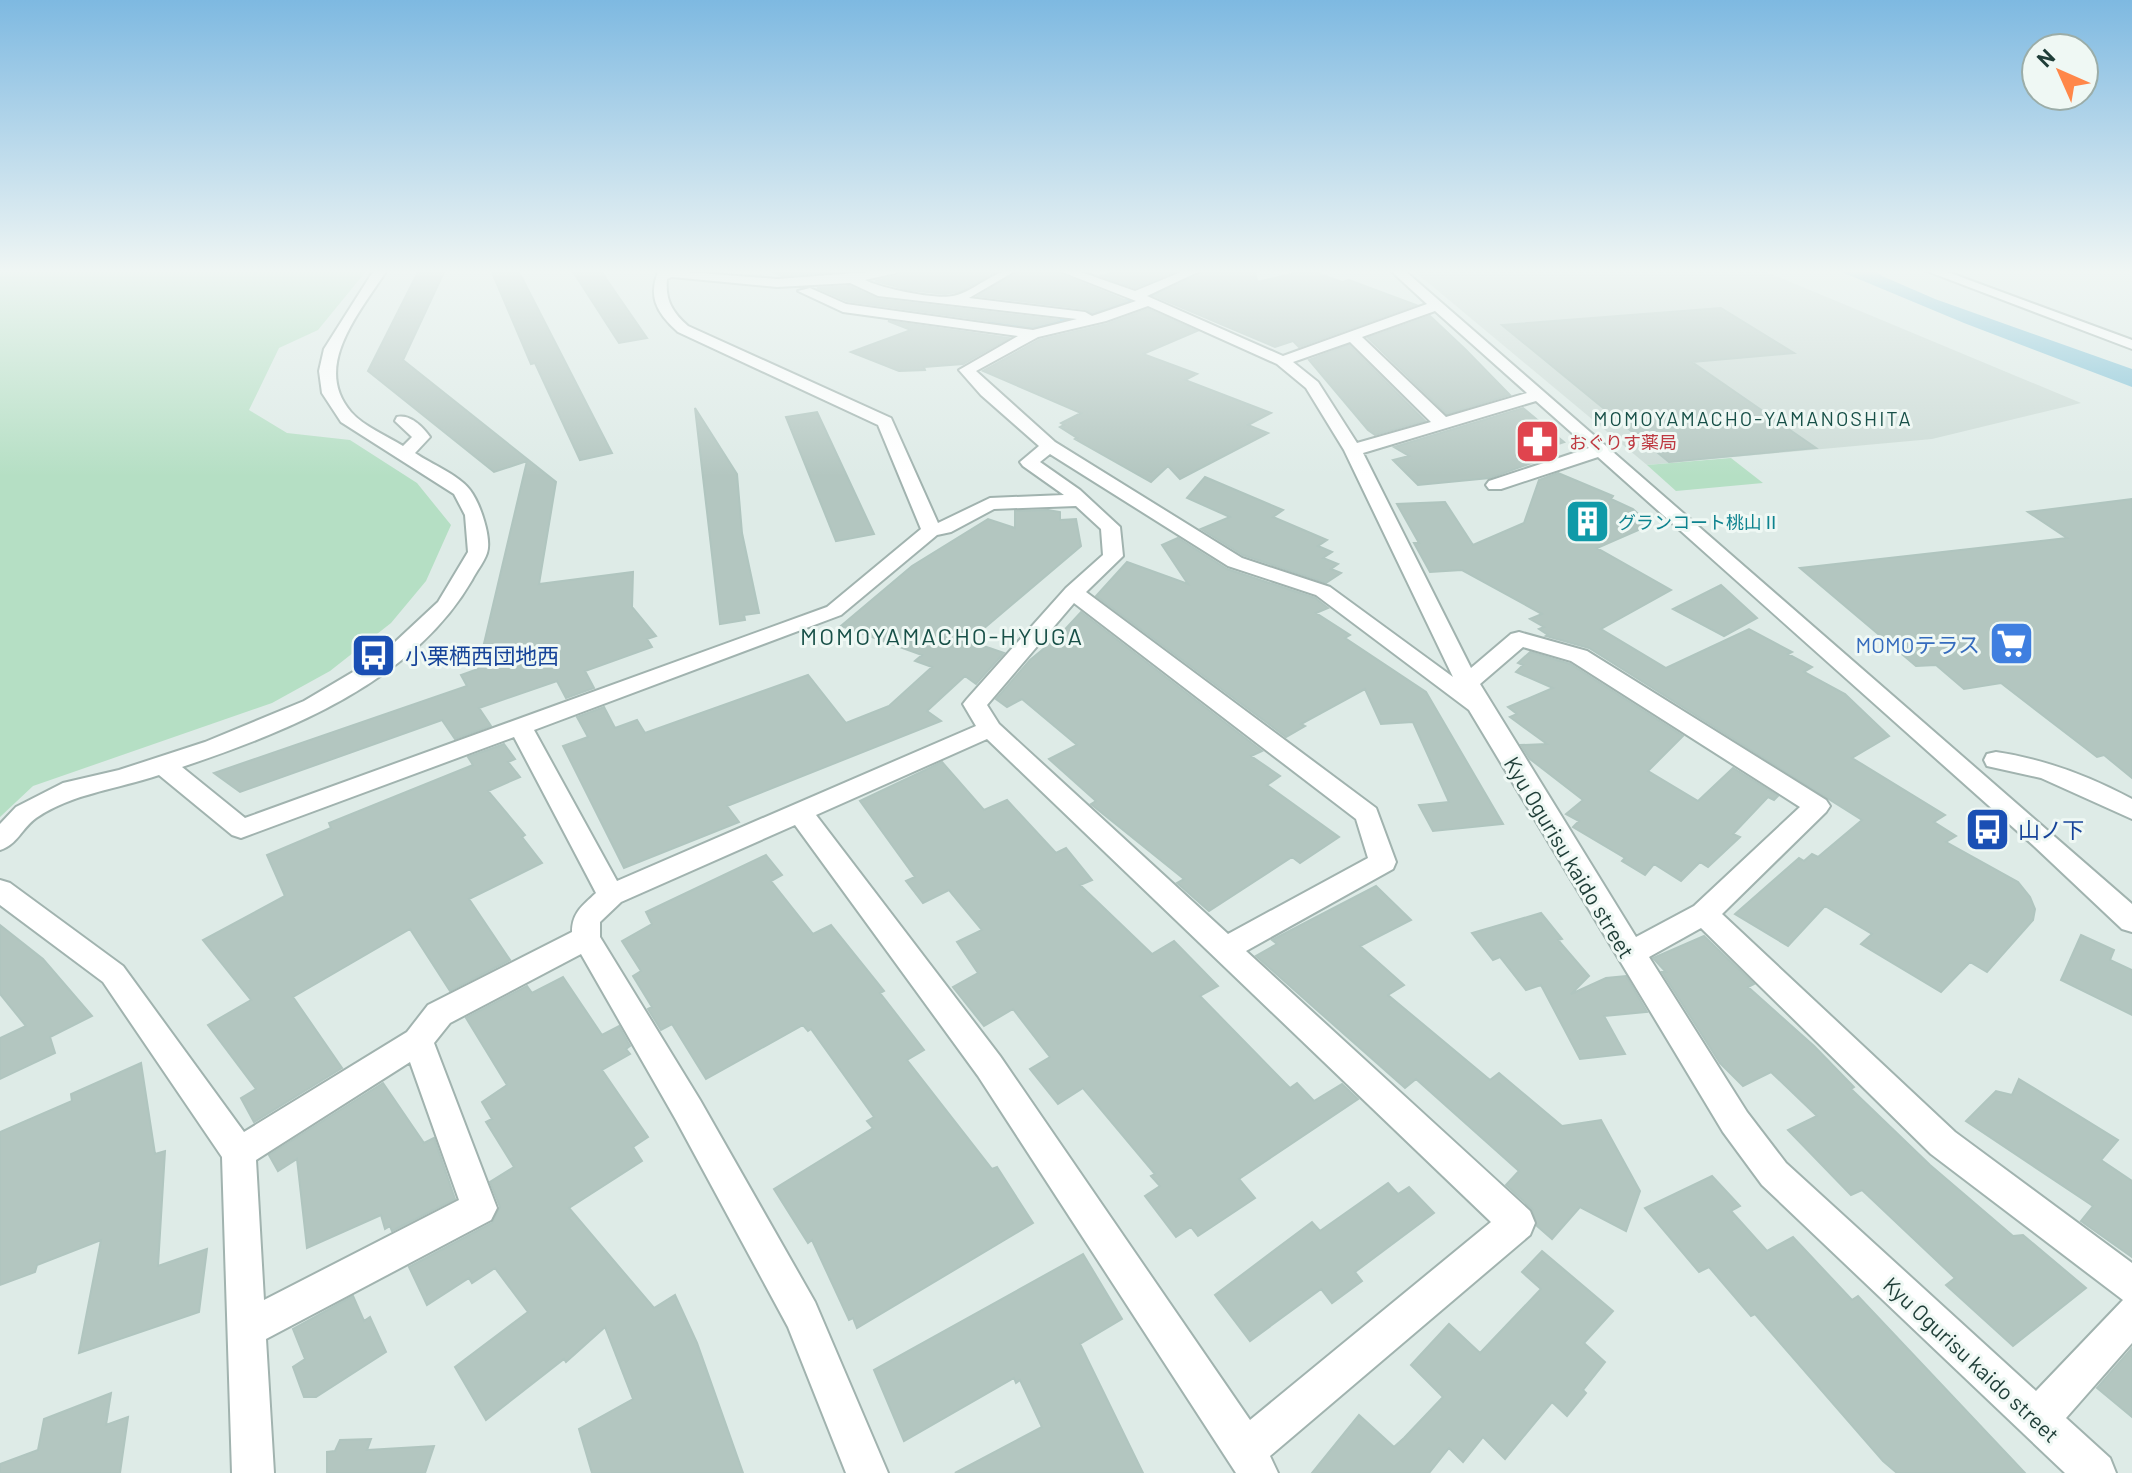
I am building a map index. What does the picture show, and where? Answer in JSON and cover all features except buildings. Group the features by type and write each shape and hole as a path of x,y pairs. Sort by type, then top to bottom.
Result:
{"street":[{"path":"0,841 25,813 72,789 214,748 312,706 388,661 446,606 478,552 474,515 462,491 347,418 330,393 327,371 331,349 337,339"},
{"path":"704,339 885,422 931,530"},
{"path":"1024,339 967,370 987,392 1049,446 1235,562 1323,591 1474,695 1519,639 1579,656 1817,806 1704,914 1629,954"},
{"name":"Kyu Ogurisu kaido street","path":"1233,339 1282,361 1312,385 1353,450 1474,695 1629,954 1735,1122 1774,1174 2095,1473"},
{"path":"1282,361 1344,339"},
{"path":"1355,339 1442,423"},
{"path":"1475,339 2132,921"},
{"path":"1353,450 1538,395"},
{"path":"403,421 422,437 403,455"},
{"path":"800,812 989,1066 1252,1461 1517,1223 990,729 975,704 1073,592 1113,556 1110,527 1029,462 1049,446"},
{"path":"1495,485 1601,450"},
{"path":"163,765 241,829 834,611 931,530 944,528 990,504 1080,500"},
{"path":"1073,592 1367,814 1383,862 1225,949"},
{"path":"520,727 611,895"},
{"path":"867,1473 802,1315 688,1110 586,938 586,919 611,895 990,729"},
{"path":"1996,760 2027,763 2084,784 2132,810"},
{"path":"0,890 113,974 239,1153 253,1473"},
{"path":"1704,914 1943,1143 2132,1285"},
{"path":"239,1153 418,1041 439,1014 586,938"},
{"path":"247,1329 479,1208 418,1041"},
{"path":"2038,1419 2132,1315"}],"shaded area":[{"path":"1495,339 1927,339 2081,403 1932,439 1647,465"}],"green space":[{"path":"0,339 299,339 279,348 249,410 287,433 350,440 417,483 451,525 426,581 391,623 330,671 272,703 33,786 0,817"},
{"path":"1731,458 1763,483 1676,491 1647,465"}],"water":[{"path":"2005,339 2047,339 2132,369 2132,387"}],"place":[{"name":"おぐりす薬局","path":"1538,442"},
{"name":"グランコート桃山Ⅱ","path":"1587,522"},
{"name":"MOMOテラス","path":"2011,644"},
{"name":"小栗栖西団地西","path":"374,655"},
{"name":"山ノ下","path":"1987,829"}],"district":[{"name":"MOMOYAMACHO-YAMANOSHITA","path":"1753,418"},
{"name":"MOMOYAMACHO-HYUGA","path":"942,635"}]}
